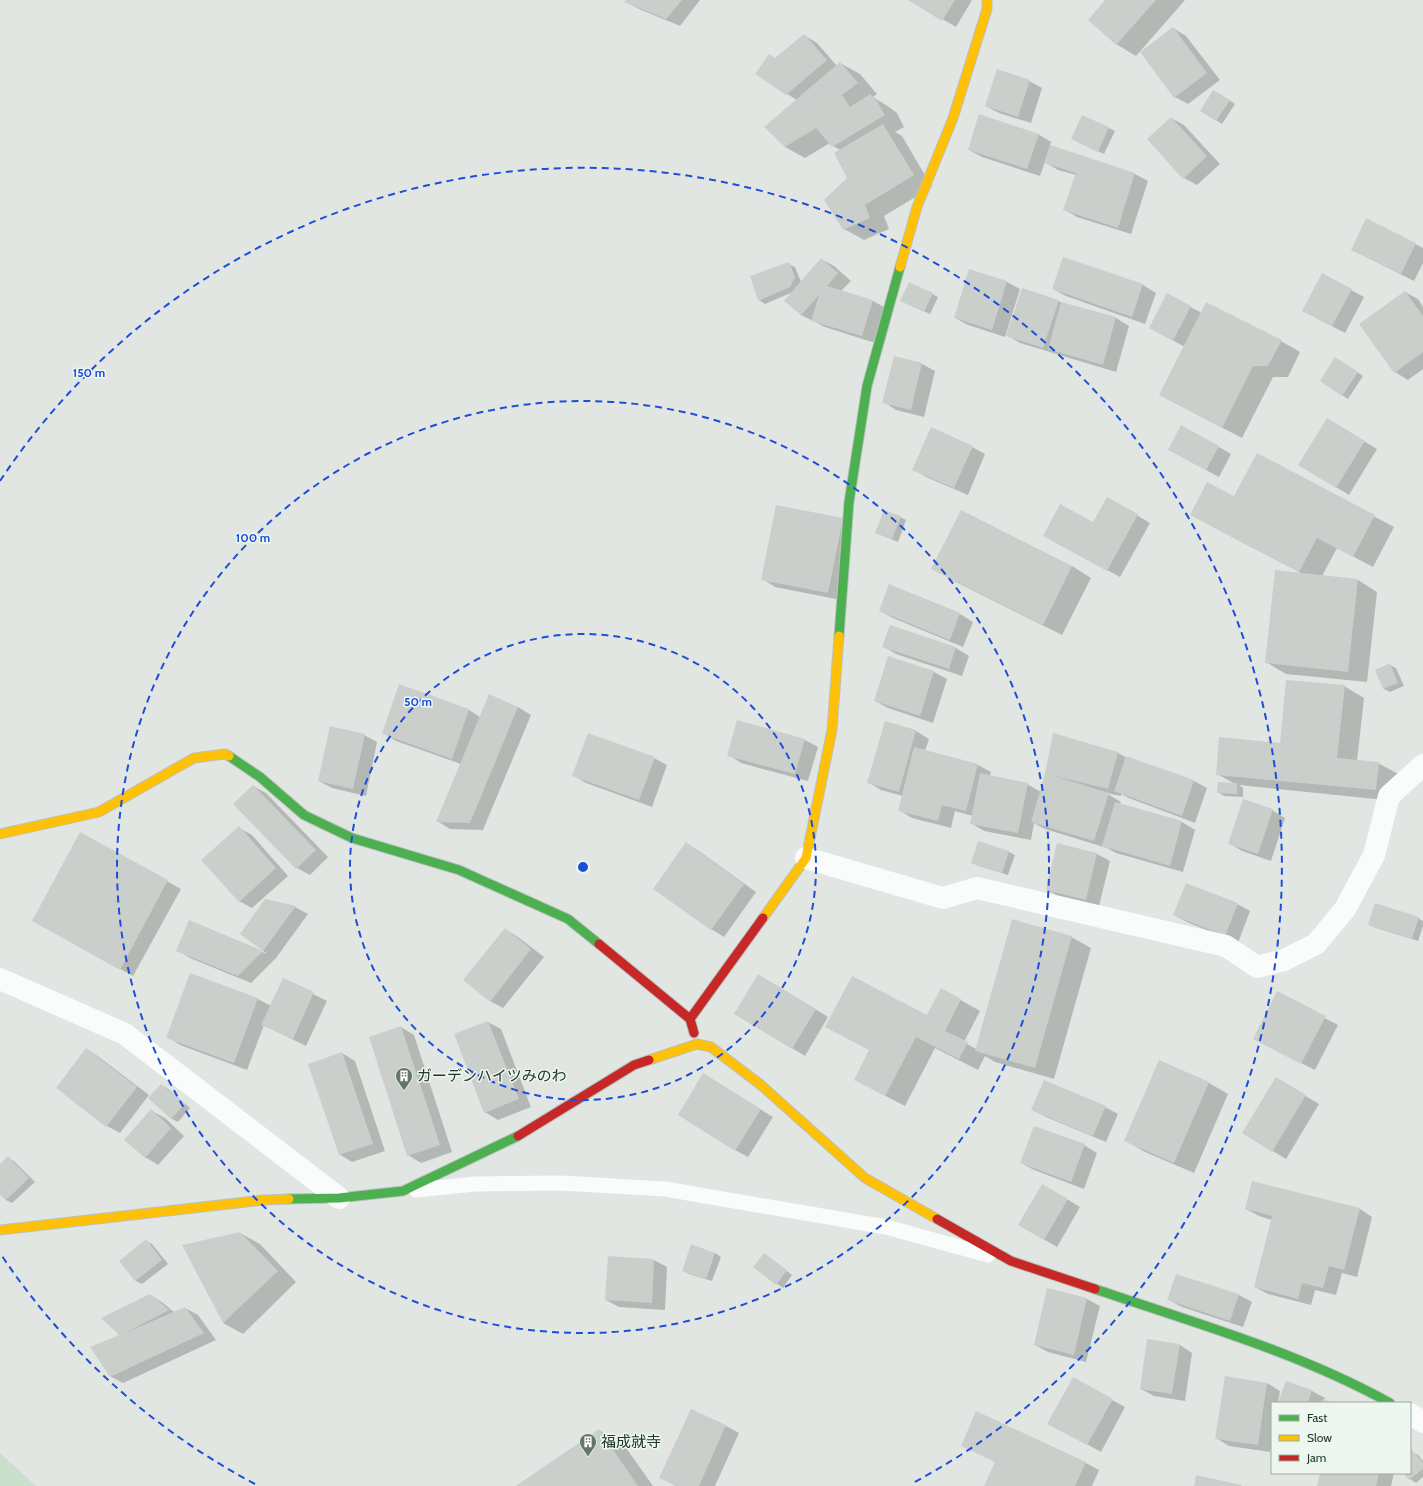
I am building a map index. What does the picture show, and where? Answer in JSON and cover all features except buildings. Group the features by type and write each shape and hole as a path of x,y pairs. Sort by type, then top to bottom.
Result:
{"street":[{"path":"690,1019 806,858 832,730 849,502 867,386 917,208 953,118 987,9 987,0"},
{"path":"0,834 99,812 194,758 225,754 260,777 304,814 352,838 459,870 568,920 690,1019 697,1044"},
{"path":"806,858 943,898 977,888 1226,946 1257,967 1284,960 1316,944 1344,909 1374,855 1389,796 1423,765"},
{"path":"0,980 125,1034 339,1198"},
{"path":"0,1230 264,1200 339,1198 403,1191 519,1135 634,1065 697,1044 711,1047 761,1085 865,1178 1011,1261 1272,1349 1361,1387 1388,1402"},
{"path":"1411,1415 1423,1422"}],"lane":[{"path":"403,1191 483,1184 561,1184 665,1189 886,1227 1011,1261"}],"green space":[{"path":"0,1453 36,1486 0,1486"}],"traffic: fast":[{"path":"839,636 849,502 867,386 900,267"},
{"path":"229,756 260,777 304,815 352,838 459,870 568,919 599,944"},
{"path":"289,1199 339,1198 403,1191 518,1136"},
{"path":"1095,1289 1283,1353 1319,1368 1388,1402"}],"traffic: slow":[{"path":"900,267 917,207 953,118 987,9 987,0"},
{"path":"763,918 806,858 832,730 839,636"},
{"path":"0,834 99,812 194,758 225,754 229,756"},
{"path":"649,1060 697,1044 711,1047 761,1085 865,1178 937,1219"},
{"path":"0,1230 264,1200 289,1199"}],"traffic: jam":[{"path":"690,1019 763,918"},
{"path":"599,944 690,1019 694,1033"},
{"path":"518,1136 634,1065 649,1060"},
{"path":"937,1219 1011,1261 1095,1289"}],"place":[{"name":"ガーデンハイツみのわ","path":"404,1091"},
{"name":"福成就寺","path":"588,1457"}]}
